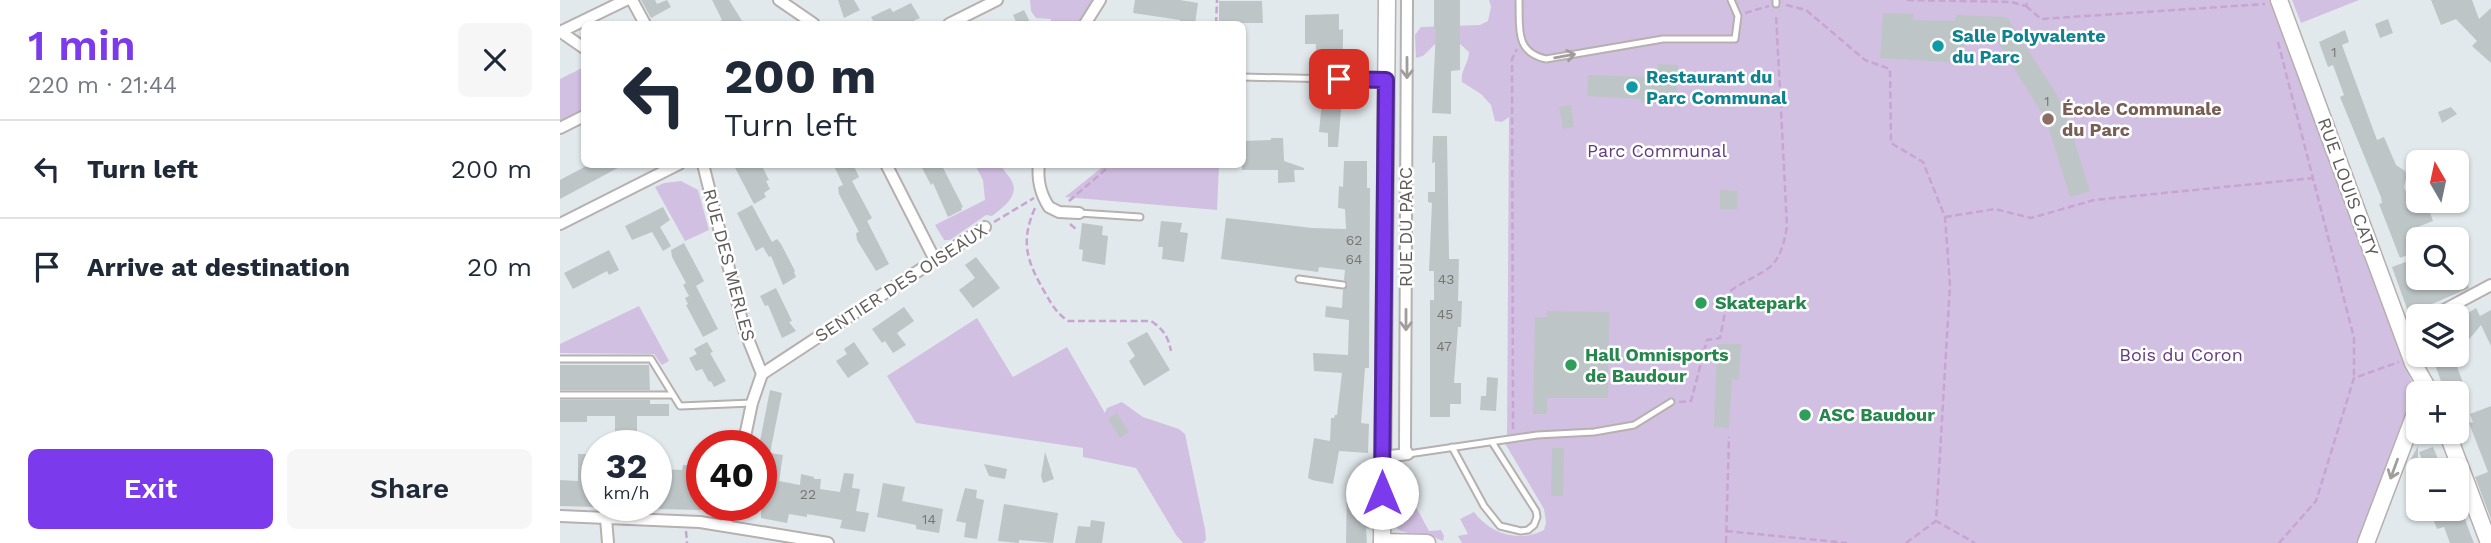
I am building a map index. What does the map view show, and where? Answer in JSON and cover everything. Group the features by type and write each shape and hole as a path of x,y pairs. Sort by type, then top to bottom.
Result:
{"main road":[{"name":"RUE DU PARC","path":"1382,543 1377,290 1385,156 1387,0"},
{"name":"RUE LOUIS CATY","path":"2273,2 2421,381"},
{"name":"RUE LOUIS CATY","path":"2416,368 2424,381"},
{"path":"2366,543 2406,437"},
{"path":"2447,444 2455,455"},
{"path":"2451,444 2489,543"},
{"path":"1382,543 1427,543"}],"street":[{"path":"581,46 560,32 602,5 626,0"},
{"path":"632,0 643,21"},
{"path":"779,0 810,21"},
{"path":"954,21 982,3 997,0"},
{"path":"1087,21 1100,0"},
{"name":"RUE DU PARC","path":"1407,0 1405,449 1408,454"},
{"path":"560,128 581,118"},
{"name":"RUE DES MERLES","path":"704,168 744,330 762,374"},
{"path":"888,168 935,260"},
{"path":"1038,168 1042,193 1049,207 1059,212 1079,213"},
{"path":"560,225 656,170"},
{"name":"SENTIER DES OISEAUX","path":"762,374 985,227"},
{"path":"2454,304 2491,285"},
{"path":"2457,304 2463,299"},
{"path":"2401,331 2406,329"},
{"path":"746,430 762,374"},
{"path":"1382,457 1408,454"},
{"path":"560,516 581,517"},
{"path":"607,521 608,543"},
{"path":"666,521 726,524 828,543"}],"lane":[{"path":"1519,0 1521,43 1536,57 1546,59 1663,39 1735,39 1738,33 1738,16 1731,0"},
{"path":"1246,77 1386,80"},
{"path":"1385,156 1406,156"},
{"path":"1079,213 1140,217"},
{"path":"1299,279 1343,285"},
{"path":"560,359 651,359 680,406 752,403"},
{"path":"560,395 672,394"},
{"path":"1408,454 1634,425 1671,402"},
{"path":"1452,447 1484,506 1500,526 1528,530 1534,525 1536,511 1492,442"}],"path":[{"path":"1216,21 1217,0"},
{"path":"1907,0 2011,2 2026,6 2041,19 2273,2"},
{"path":"2026,6 2028,0"},
{"path":"1671,402 1691,401 1707,340 1720,338 1729,292 1764,274 1783,247 1787,226 1776,2"},
{"path":"1738,16 1776,2 1791,5 1805,10 1865,60 1890,69 1891,142 1923,162 1945,217 1950,285 1936,521"},
{"path":"2275,31 2354,338 2354,378 2316,501 2279,543"},
{"path":"1513,439 1512,59 1521,43"},
{"path":"1059,212 1108,168"},
{"path":"1945,217 1995,209 2031,218 2094,200 2314,178"},
{"path":"1042,193 1028,223 1026,244 1031,269 1059,315 1068,321 1151,321 1161,328 1168,338 1171,351"},
{"name":"SENTIER DES OISEAUX","path":"985,227 1042,193"},
{"path":"2354,378 2396,362 2416,368"},
{"path":"1726,543 1729,437"},
{"path":"1906,543 1936,521"},
{"path":"1936,521 1975,543"},
{"path":"1726,531 1847,543"}],"green space":[{"path":"1030,0 1095,0 1083,21 1051,21 1036,18 1031,11"},
{"path":"1489,0 2273,0 2411,381 2406,381 2406,429 2360,543 1462,543 1458,536 1468,534 1460,519 1474,512 1488,526 1516,536 1535,534 1544,530 1546,523 1544,509 1503,440 1507,439 1509,117 1502,122 1495,121 1491,105 1481,94 1462,82 1469,52 1459,43 1435,44 1423,56 1416,58 1415,35 1421,27 1480,25 1488,21 1491,7"},
{"path":"2292,0 2359,0 2301,23"},
{"path":"581,68 581,112 560,122 560,79"},
{"path":"977,168 1003,168 1012,181 1013,194 992,216 986,215 950,240 944,240 935,225 985,200 983,180"},
{"path":"1101,168 1219,168 1217,210 1065,197"},
{"path":"681,181 698,190 709,230 685,241 655,187"},
{"path":"639,306 669,361 662,365 654,354 560,353 560,344"},
{"path":"977,318 1013,377 1067,347 1105,413 1107,408 1122,402 1143,417 1179,429 1185,434 1206,540 1203,543 1183,543 1136,468 1083,457 1083,448 916,423 887,376"},
{"path":"1400,466 1409,472 1399,476 1429,531 1441,530 1443,541 1429,535 1402,532 1391,519 1391,470"}],"building":[{"path":"641,0 655,0 657,4 667,0 671,7 651,18"},
{"path":"712,0 729,0 742,21 722,20"},
{"path":"838,0 854,0 860,10 844,18"},
{"path":"1135,0 1180,0 1198,3 1195,21 1133,13"},
{"path":"1434,0 1460,0 1460,70 1451,71 1451,114 1432,113 1436,29"},
{"path":"2431,0 2472,0 2479,19 2491,8 2491,63 2472,46 2477,41 2456,19 2441,25"},
{"path":"1219,1 1262,1 1263,23 1219,21"},
{"path":"911,3 920,18 914,21 873,21 871,17 890,8 893,12"},
{"path":"1024,10 1030,21 1016,21 1013,15"},
{"path":"1883,13 1914,14 1913,20 1955,21 1956,15 2007,17 2057,95 2067,117 2090,191 2070,197 2049,129 1994,36 1964,34 1963,63 1880,58"},
{"path":"1339,14 1339,30 1343,29 1341,74 1315,73 1316,44 1305,44 1305,15"},
{"path":"2388,19 2393,33 2380,38 2375,24"},
{"path":"2345,30 2349,42 2342,45 2377,140 2384,137 2396,165 2406,173 2406,214 2430,214 2433,221 2418,227 2406,227 2406,256 2400,258 2379,204 2382,203 2381,197 2340,97 2344,95 2333,65 2328,67 2319,42"},
{"name":"Restaurant du Parc Communal","path":"1658,64 1678,65 1676,105 1641,103 1641,99 1587,96 1588,75 1658,77"},
{"path":"1317,84 1343,84 1338,147 1328,147 1328,133 1319,132 1323,90 1317,90"},
{"path":"1571,105 1574,127 1563,129 1559,107"},
{"path":"2451,107 2457,114 2442,123 2438,112"},
{"path":"1433,136 1447,136 1449,259 1459,259 1458,301 1462,301 1454,383 1461,383 1461,404 1450,404 1450,417 1430,417 1430,300 1434,300 1434,271 1429,271 1432,203 1428,202 1428,192 1435,192"},
{"path":"1283,138 1284,161 1304,168 1294,170 1295,182 1278,183 1278,170 1242,170 1246,168 1246,141"},
{"path":"1344,161 1367,161 1367,188 1370,188 1369,368 1365,368 1361,423 1369,424 1368,453 1339,451 1333,484 1308,478 1314,438 1330,441 1331,418 1337,415 1342,373 1314,371 1313,353 1348,355 1349,320 1325,317 1326,306 1342,308 1343,290 1348,285 1344,280 1345,270 1319,267 1318,272 1221,259 1226,218 1312,228 1346,229 1345,209 1338,208 1339,186 1343,187"},
{"path":"582,168 618,168 560,199 560,180"},
{"path":"735,168 763,168 770,189 764,193 766,197 754,204"},
{"path":"835,168 855,168 859,177 852,181 872,218 867,221 889,264 876,271 857,240 856,233 859,232 839,194 838,187 843,185"},
{"path":"922,168 943,168 963,207 962,210 948,217 933,183 931,185"},
{"path":"1720,190 1738,191 1737,209 1720,209"},
{"path":"752,205 772,242 777,239 781,244 795,271 796,277 783,285 771,256 769,257 763,247 756,251 737,213"},
{"path":"663,207 670,220 660,227 671,246 663,251 652,232 632,240 625,226"},
{"path":"1161,221 1182,223 1180,232 1188,233 1184,262 1162,259 1163,247 1158,247"},
{"path":"1082,223 1103,226 1102,235 1108,236 1105,265 1082,261 1083,250 1079,249"},
{"path":"684,243 704,281 696,286 718,329 703,337 686,305 688,304 685,298 689,296 683,285 686,283 672,257 671,250"},
{"path":"609,250 619,270 609,275 607,271 573,289 564,273"},
{"path":"976,257 1000,288 973,308 959,290 975,278 965,265"},
{"path":"2406,262 2406,290 2464,290 2432,304 2406,306 2392,267"},
{"path":"776,288 792,321 789,322 796,331 782,338 768,305 765,306 760,296"},
{"path":"904,307 914,321 897,333 906,345 893,353 872,329"},
{"path":"2476,308 2480,316 2491,310 2491,346 2481,325 2469,339 2469,312"},
{"name":"Hall Omnisports de Baudour","path":"1547,311 1609,312 1608,398 1547,398 1547,414 1533,414 1535,317 1547,317"},
{"path":"1147,332 1170,370 1144,386 1129,361 1135,356 1127,343"},
{"path":"707,342 713,352 710,353 726,381 714,387 702,369 696,371 689,358 697,354 694,349"},
{"path":"854,342 869,364 848,378 836,361 847,354 844,349"},
{"path":"1717,344 1741,344 1739,380 1732,379 1729,428 1714,427"},
{"path":"560,365 649,365 650,390 560,390"},
{"path":"2436,367 2457,367 2462,381 2441,381"},
{"path":"1487,377 1498,378 1496,411 1480,410 1481,396 1486,396"},
{"path":"770,390 782,393 775,430 762,430"},
{"path":"560,400 650,400 650,404 669,404 669,416 637,416 637,430 615,430 615,416 587,416 587,422 560,422"},
{"path":"2491,406 2491,519 2475,477 2488,472 2469,423 2473,422 2470,414"},
{"path":"1117,413 1129,432 1120,438 1108,419"},
{"path":"2418,446 2418,458 2411,458"},
{"path":"2433,447 2437,458 2421,458 2419,452"},
{"path":"1552,448 1564,448 1563,496 1551,496"},
{"path":"1045,452 1054,479 1043,483 1041,476"},
{"path":"578,454 581,454 581,507 560,506 560,480 578,481"},
{"path":"777,454 783,455 779,481 800,485 801,474 821,479 820,489 840,492 844,473 854,474 852,488 860,489 856,511 869,513 865,532 840,528 842,520 807,514 807,517 789,514 787,523 777,521"},
{"path":"984,464 1007,469 1005,479 989,476"},
{"path":"683,465 686,465 686,510 672,509 672,470 682,470"},
{"path":"883,483 905,487 902,501 943,509 939,533 877,517"},
{"path":"1347,487 1367,491 1367,543 1346,543"},
{"path":"965,488 977,490 976,498 984,500 977,539 964,537 966,523 956,521"},
{"path":"1004,504 1058,513 1053,543 998,541"},
{"path":"1091,520 1105,522 1102,543 1075,543 1078,526 1090,527"},
{"path":"2434,521 2466,521 2474,543 2450,543 2444,527 2437,529"}],"place":[{"name":"Salle Polyvalente du Parc","path":"1938,46"},
{"name":"Restaurant du Parc Communal","path":"1632,87"},
{"name":"École Communale du Parc","path":"2048,119"},
{"name":"Skatepark","path":"1701,303"},
{"name":"Hall Omnisports de Baudour","path":"1571,365"},
{"name":"ASC Baudour","path":"1805,415"}],"route":[{"path":"1339,79 1386,80 1382,493"}],"park label":[{"name":"Parc Communal","path":"1657,151"},
{"name":"Bois du Coron","path":"2181,355"}]}
